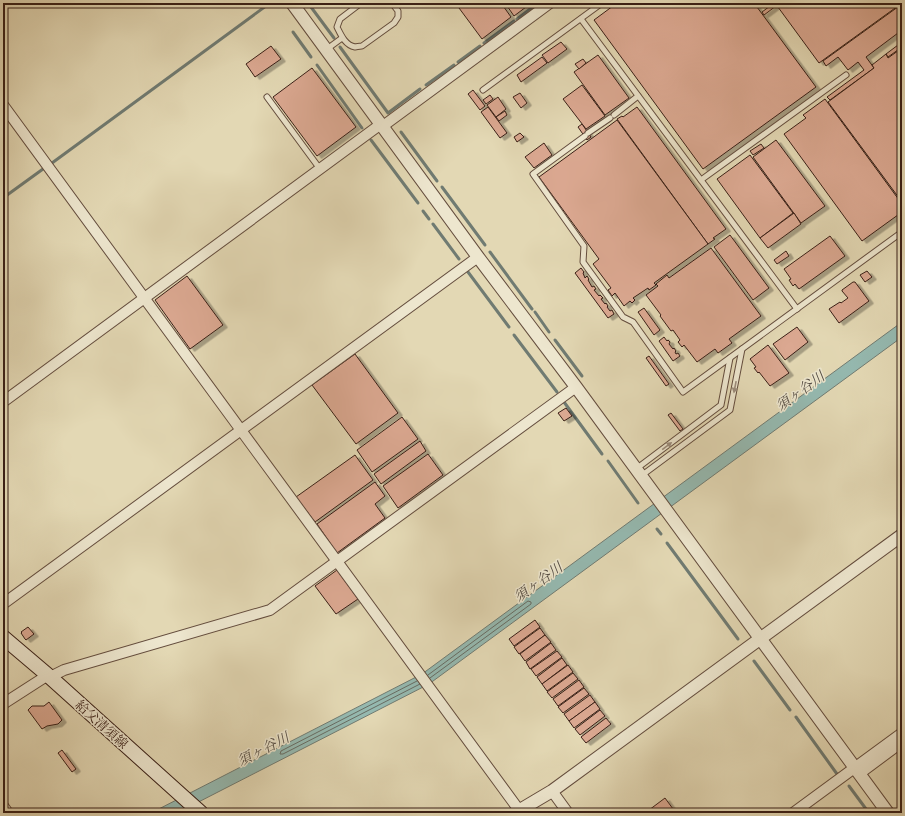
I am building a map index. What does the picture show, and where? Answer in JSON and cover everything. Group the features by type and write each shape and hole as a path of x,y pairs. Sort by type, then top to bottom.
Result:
{"main road":[{"name":"給父清須線","path":"3,637 49,676 198,810"}],"street":[{"path":"292,3 888,813"},
{"path":"3,402 320,169 550,3"},
{"path":"3,105 420,674 517,812 552,791 902,535"},
{"path":"3,604 478,257"},
{"path":"3,704 49,676 64,670 270,610 576,387"},
{"path":"857,771 902,733"},
{"path":"793,813 902,742"},
{"path":"552,791 568,813"},
{"path":"3,806 8,813"}],"lane":[{"path":"361,3 340,19 337,27 342,38 347,43 355,47 362,46 394,23 398,17 398,11 392,3"},
{"path":"483,90 602,3"},
{"path":"581,19 797,309"},
{"path":"326,49 342,38"},
{"path":"701,180 846,75"},
{"path":"638,96 533,174 584,246 583,262 623,317 633,322 683,392 902,232"},
{"path":"267,97 320,169"},
{"path":"638,473 730,410 742,349"},
{"path":"638,473 721,405 730,358"}],"water":[{"path":"902,322 902,337 429,684 177,813 151,813 422,674"}],"building":[{"path":"466,3 501,3 511,17 482,39 459,8"},
{"path":"505,3 529,3 530,4 514,16"},
{"path":"617,3 754,3 816,87 703,169 594,20"},
{"path":"774,3 776,6 764,15 762,12"},
{"path":"775,3 902,3 819,63"},
{"path":"902,4 902,30 866,57 874,68 830,100 827,97 864,70 858,62 848,70 838,57 826,66 823,61"},
{"path":"561,42 567,49 548,63 542,55"},
{"path":"902,42 902,47 888,57 886,54"},
{"path":"271,46 281,59 255,77 246,64"},
{"path":"902,48 902,202 828,102 874,68 872,65 886,54 888,58"},
{"path":"598,55 629,98 605,115 574,72"},
{"path":"542,57 547,63 521,82 517,75"},
{"path":"583,59 586,63 579,69 575,64"},
{"path":"312,68 356,127 317,156 273,97"},
{"path":"582,85 605,116 586,129 563,99"},
{"path":"473,90 485,106 480,110 468,94"},
{"path":"520,93 527,103 521,108 513,97"},
{"path":"490,95 493,99 486,104 483,100"},
{"path":"498,97 506,109 496,117 487,105"},
{"path":"825,99 902,204 902,212 862,241 784,134 806,118 803,115"},
{"path":"488,107 507,133 500,138 481,112"},
{"path":"637,107 726,229 713,238 715,239 708,244 617,119 622,116 623,117"},
{"path":"505,111 507,115 499,121 496,117"},
{"path":"617,120 708,244 654,283 656,285 649,290 648,288 633,298 635,300 632,303 630,301 624,306 615,293 612,296 608,290 611,288 593,264 599,259 539,177"},
{"path":"582,124 591,137 587,140 578,127"},
{"path":"520,133 524,137 517,142 514,137"},
{"path":"776,140 825,206 801,223 753,157"},
{"path":"544,143 552,155 534,168 525,157"},
{"path":"761,144 764,148 753,155 750,151"},
{"path":"750,155 793,213 760,238 717,179"},
{"path":"794,213 801,224 768,248 760,238"},
{"path":"730,235 769,288 753,300 714,247"},
{"path":"830,236 845,256 799,289 795,284 793,286 789,280 791,279 784,269"},
{"path":"711,248 761,316 729,339 732,343 718,353 715,349 697,362 684,345 682,347 678,342 680,340 673,330 671,331 646,295 658,286 656,284 667,275 669,278"},
{"path":"786,251 789,256 777,264 774,260"},
{"path":"581,268 584,272 585,278 587,276 592,287 594,286 596,289 594,290 603,298 601,299 605,304 606,303 610,311 612,310 614,314 608,318 575,273"},
{"path":"867,271 872,277 865,282 860,275"},
{"path":"187,276 223,325 190,349 155,300"},
{"path":"855,282 869,301 839,323 829,309 848,298 842,290"},
{"path":"644,308 660,330 654,335 638,312"},
{"path":"797,327 808,342 785,360 773,344"},
{"path":"664,337 670,342 669,344 673,349 674,348 676,354 678,353 680,356 673,361 659,341"},
{"path":"768,345 789,373 770,386 754,368 756,367 750,359"},
{"path":"355,354 398,413 356,444 312,385"},
{"path":"649,356 669,384 666,386 646,358"},
{"path":"566,408 572,416 564,421 558,413"},
{"path":"671,413 683,429 680,431 668,415"},
{"path":"402,417 418,439 372,472 357,450"},
{"path":"420,441 426,451 381,484 374,474"},
{"path":"428,454 443,475 398,508 383,486"},
{"path":"355,455 373,480 315,522 296,497"},
{"path":"375,482 385,496 375,504 385,518 337,553 317,524"},
{"path":"337,570 358,599 336,614 315,586"},
{"path":"535,620 540,627 514,646 509,639"},
{"path":"28,627 34,634 26,640 21,632"},
{"path":"540,628 545,635 519,654 514,647"},
{"path":"545,635 551,642 525,661 520,654"},
{"path":"551,643 556,650 530,669 526,662"},
{"path":"557,651 562,657 536,676 531,669"},
{"path":"562,658 567,665 542,684 537,677"},
{"path":"568,665 573,672 547,691 542,684"},
{"path":"573,673 578,679 552,698 547,692"},
{"path":"579,680 584,687 558,706 553,699"},
{"path":"584,688 589,694 563,713 558,707"},
{"path":"590,695 595,702 569,721 564,714"},
{"path":"49,702 62,720 58,724 47,726 42,729 28,710 32,706 44,706"},
{"path":"595,702 600,709 574,728 569,721"},
{"path":"600,710 605,716 580,735 575,729"},
{"path":"606,718 611,724 586,743 581,737"},
{"path":"62,750 76,769 72,772 58,753"},
{"path":"665,798 676,813 645,813"}],"waterway":[{"path":"52,163 270,3"},
{"path":"308,3 334,38"},
{"path":"517,19 538,3"},
{"path":"484,43 514,21"},
{"path":"293,32 311,57"},
{"path":"458,62 480,46"},
{"path":"340,47 388,113 420,89"},
{"path":"317,65 362,128"},
{"path":"426,85 454,65"},
{"path":"401,132 437,181"},
{"path":"371,140 418,203"},
{"path":"3,198 43,169"},
{"path":"442,187 485,245"},
{"path":"423,211 429,219"},
{"path":"433,224 459,259"},
{"path":"490,252 532,309"},
{"path":"468,272 509,327"},
{"path":"535,312 549,332"},
{"path":"514,335 557,392"},
{"path":"555,340 582,376"},
{"path":"564,402 602,454"},
{"path":"608,461 638,503"},
{"path":"657,529 661,534"},
{"path":"667,543 738,639"},
{"path":"754,661 790,710"},
{"path":"796,717 837,774"},
{"path":"849,786 869,813"}],"water label":[{"name":"須ヶ谷川","path":"800,391"},
{"name":"須ヶ谷川","path":"538,582"},
{"name":"須ヶ谷川","path":"263,749"}]}
